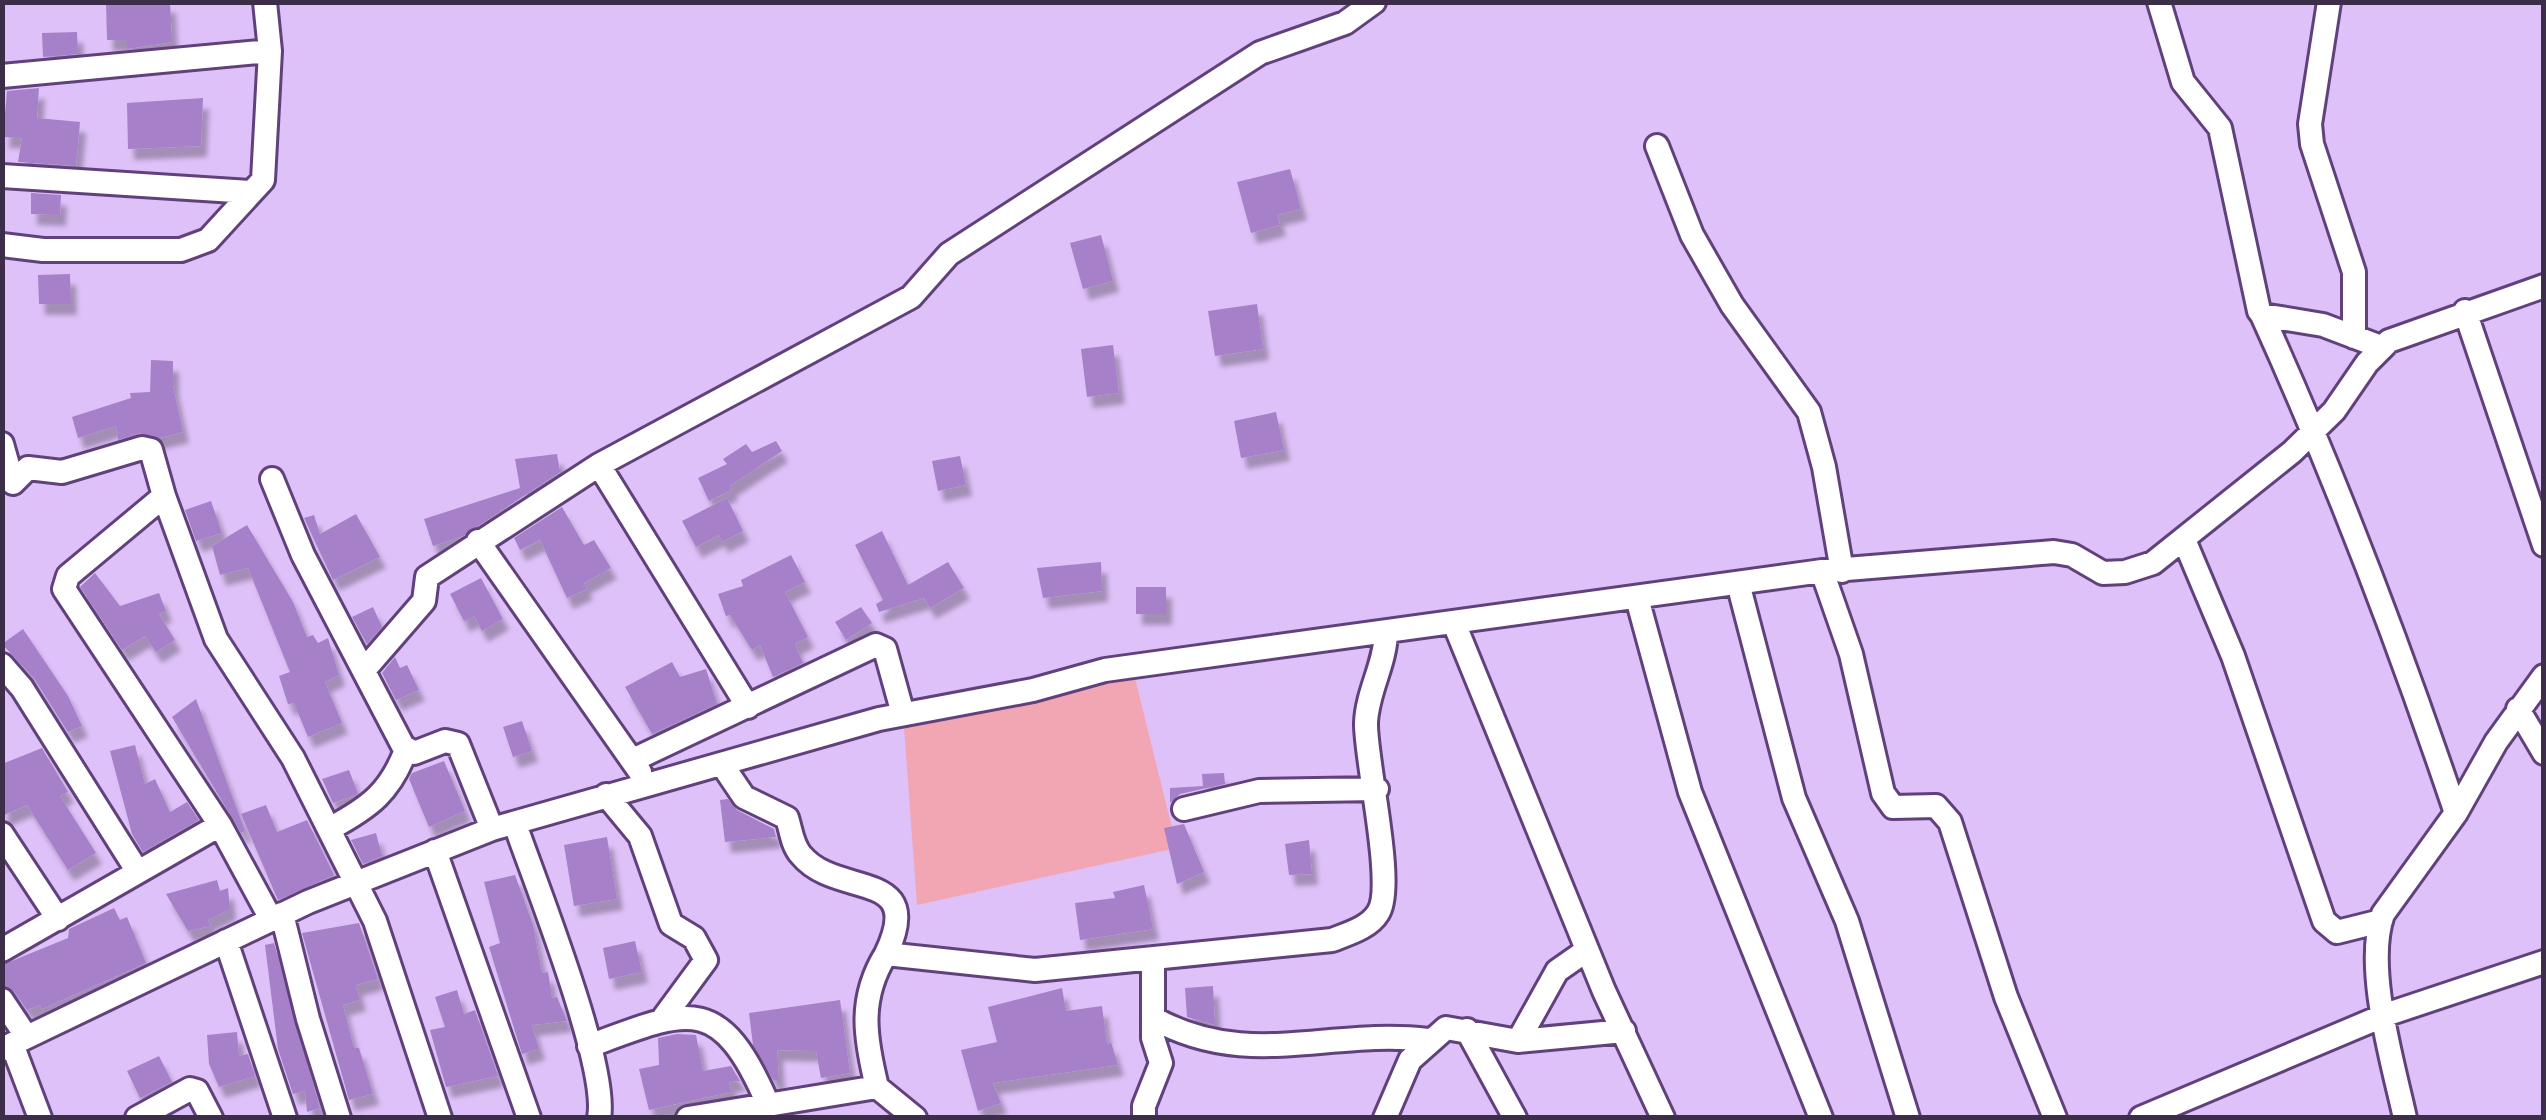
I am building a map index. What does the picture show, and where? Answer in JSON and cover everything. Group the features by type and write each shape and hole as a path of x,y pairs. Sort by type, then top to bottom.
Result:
{"street":[{"path":"2,245 43,250 192,249 208,240 264,175 270,50 265,2"},
{"path":"365,669 424,602 427,577 478,541 599,465 911,297 949,254 1260,53 1345,23 1374,2"},
{"path":"2159,2 2184,82 2220,128 2253,292 2314,430 2398,642 2456,813"},
{"path":"2329,2 2310,124 2312,144 2354,272 2354,337"},
{"path":"2,76 270,50"},
{"path":"1657,146 1692,234 1732,305 1809,412 1824,466 1832,571 1883,793 1893,807 1936,806 1950,822 2006,997 2055,1118"},
{"path":"2,176 250,192"},
{"path":"14,1043 277,917 435,851 606,795 650,788 903,714 1032,690 1104,670 1832,571 2054,552 2072,555 2103,573 2124,572 2153,562 2185,542 2314,430 2334,412 2381,347 2465,311 2544,286"},
{"path":"2465,311 2544,545"},
{"path":"2262,315 2307,322 2381,347"},
{"path":"2,444 8,484"},
{"path":"8,484 28,468 62,472 145,448 155,459 164,496 216,639 293,758 375,921 440,1118"},
{"path":"599,465 748,707"},
{"path":"272,479 303,555 406,750 391,786 378,801 331,828"},
{"path":"164,496 68,576 64,588 277,917 340,1118"},
{"path":"478,541 650,788"},
{"path":"2185,542 2233,656 2324,921 2336,932 2381,921"},
{"path":"1738,583 1794,798 1847,921 1908,1118"},
{"path":"1637,598 1690,792 1821,1118"},
{"path":"1454,623 1587,950 1664,1118"},
{"path":"886,954 1035,970 1275,942 1316,942 1352,932 1372,920 1383,901 1377,789 1366,723 1385,659 1386,633"},
{"path":"633,760 880,645 885,649 903,714"},
{"path":"2,665 22,688 138,872"},
{"path":"2405,1118 2385,1014 2378,952 2381,921 2456,813 2518,709 2544,676"},
{"path":"2518,709 2544,753"},
{"path":"406,750 422,751 445,740 458,744 504,826 589,1046 600,1098 599,1118"},
{"path":"723,766 744,797 787,818 799,853 812,866 885,894 896,905 899,919 865,1003 865,1036 877,1087 915,1118"},
{"path":"1184,810 1260,791 1377,789"},
{"path":"606,795 640,836 671,924 694,938 706,960 664,1017"},
{"path":"2,950 220,825"},
{"path":"2,834 58,919"},
{"path":"435,851 530,1118"},
{"path":"226,941 285,1118"},
{"path":"1518,1041 1557,971 1587,950"},
{"path":"1144,1118 1144,1106 1161,1063 1154,1046 1153,958"},
{"path":"2141,1118 2385,1014 2544,962"},
{"path":"2,1000 40,1118"},
{"path":"589,1046 664,1017 696,1018 743,1051 754,1108"},
{"path":"1153,1018 1181,1034 1227,1046 1428,1040"},
{"path":"1386,1118 1410,1060 1446,1028 1518,1041 1624,1031"},
{"path":"1467,1030 1515,1118"},
{"path":"688,1118 877,1087"},
{"path":"137,1118 190,1090 197,1091 211,1118"}],"shaded area":[{"path":"1132,666 1177,848 917,905 903,714"}],"building":[{"path":"106,2 170,2 172,42 127,49 127,40 107,40"},
{"path":"77,32 78,54 43,57 42,33"},
{"path":"39,88 37,118 80,122 76,166 18,162 22,138 3,137 7,91"},
{"path":"203,98 201,146 128,149 127,103"},
{"path":"1290,169 1301,209 1277,215 1280,225 1251,233 1237,182"},
{"path":"31,193 61,195 60,215 31,214"},
{"path":"1101,235 1113,281 1083,289 1070,243"},
{"path":"70,274 71,304 39,304 38,275"},
{"path":"1257,304 1263,349 1215,356 1208,311"},
{"path":"1113,345 1119,393 1087,397 1081,349"},
{"path":"151,360 173,361 173,386 183,432 159,438 139,433 118,440 116,426 78,438 72,417 131,398 130,393 150,392"},
{"path":"1276,412 1284,450 1241,458 1234,421"},
{"path":"776,441 782,451 730,486 732,490 709,501 698,478 727,464 723,459 746,444 752,452"},
{"path":"557,454 560,472 463,536 433,546 424,519 520,488 515,459"},
{"path":"960,456 966,485 938,491 932,461"},
{"path":"727,498 743,531 722,542 719,535 696,547 682,521"},
{"path":"211,501 222,533 196,541 185,510"},
{"path":"562,507 584,545 594,540 611,568 584,583 587,589 567,598 540,540 520,550 514,538"},
{"path":"356,514 380,557 333,580 304,518 314,515 320,534"},
{"path":"247,525 293,602 307,637 313,635 318,643 328,638 339,675 325,682 342,723 308,737 294,703 288,704 279,676 290,672 248,568 220,575 212,546"},
{"path":"882,531 908,585 948,562 964,588 930,608 924,598 879,612 876,604 883,600 855,545"},
{"path":"791,555 805,582 785,592 808,637 795,644 803,663 773,677 760,645 752,650 730,615 726,616 718,594 743,586 741,580"},
{"path":"1101,562 1102,591 1043,598 1037,568"},
{"path":"95,573 120,606 159,593 166,611 159,614 175,640 156,652 145,636 122,650 80,587"},
{"path":"481,578 503,619 482,631 474,616 464,621 450,594"},
{"path":"1136,587 1166,587 1166,614 1136,614"},
{"path":"373,607 382,627 367,644 352,617"},
{"path":"861,607 872,623 846,640 835,622"},
{"path":"23,629 68,696 82,726 68,732 34,678 2,644"},
{"path":"395,657 400,668 407,665 419,690 396,700 382,673"},
{"path":"672,662 680,677 706,669 717,704 652,734 625,687"},
{"path":"196,699 245,831 241,833 172,717"},
{"path":"522,721 532,751 513,757 503,727"},
{"path":"135,745 145,784 155,779 170,812 187,802 199,820 143,852 132,834 110,751"},
{"path":"42,748 68,792 60,796 96,853 68,870 27,805 2,816 2,764"},
{"path":"444,761 465,811 429,827 409,779 412,773"},
{"path":"349,770 358,794 333,803 322,779"},
{"path":"1224,773 1225,784 1180,794 1170,803 1170,788 1203,786 1202,774"},
{"path":"728,799 737,810 774,829 776,837 725,842 720,800"},
{"path":"266,805 277,832 307,820 334,875 278,900 241,814"},
{"path":"1184,824 1204,872 1177,884 1164,828"},
{"path":"376,833 382,856 363,864 351,840"},
{"path":"607,837 617,899 574,906 564,845"},
{"path":"1309,840 1312,874 1289,875 1285,844"},
{"path":"515,875 533,925 542,973 548,972 552,998 557,997 567,1021 532,1025 539,1049 522,1054 489,947 500,943 484,882"},
{"path":"217,880 220,891 228,888 230,909 208,920 211,926 188,931 166,894"},
{"path":"1144,885 1153,929 1080,940 1075,903 1115,898 1113,892"},
{"path":"114,908 120,920 127,917 146,963 42,1009 40,1005 27,1010 14,991 2,985 2,965 68,938 69,929"},
{"path":"359,923 378,979 356,985 360,1000 343,1005 354,1048 359,1048 373,1094 349,1100 302,933"},
{"path":"635,941 642,972 609,979 603,948"},
{"path":"274,943 320,1108 307,1112 305,1091 293,1094 278,1049 265,945"},
{"path":"1213,986 1215,1025 1187,1017 1185,988"},
{"path":"1062,988 1066,1011 1102,1006 1107,1044 1111,1042 1118,1065 993,1083 1001,1103 978,1111 961,1050 997,1042 988,1007"},
{"path":"457,990 464,1014 475,1010 498,1076 446,1087 430,1030 445,1027 435,997"},
{"path":"840,1000 850,1073 821,1078 816,1051 777,1050 779,1080 773,1080 753,1045 749,1013"},
{"path":"237,1032 239,1056 248,1054 255,1076 219,1087 209,1064 207,1035"},
{"path":"696,1035 703,1071 731,1066 740,1081 729,1082 731,1092 649,1110 639,1069 659,1065 658,1038"},
{"path":"159,1056 172,1082 140,1098 127,1071"}]}
